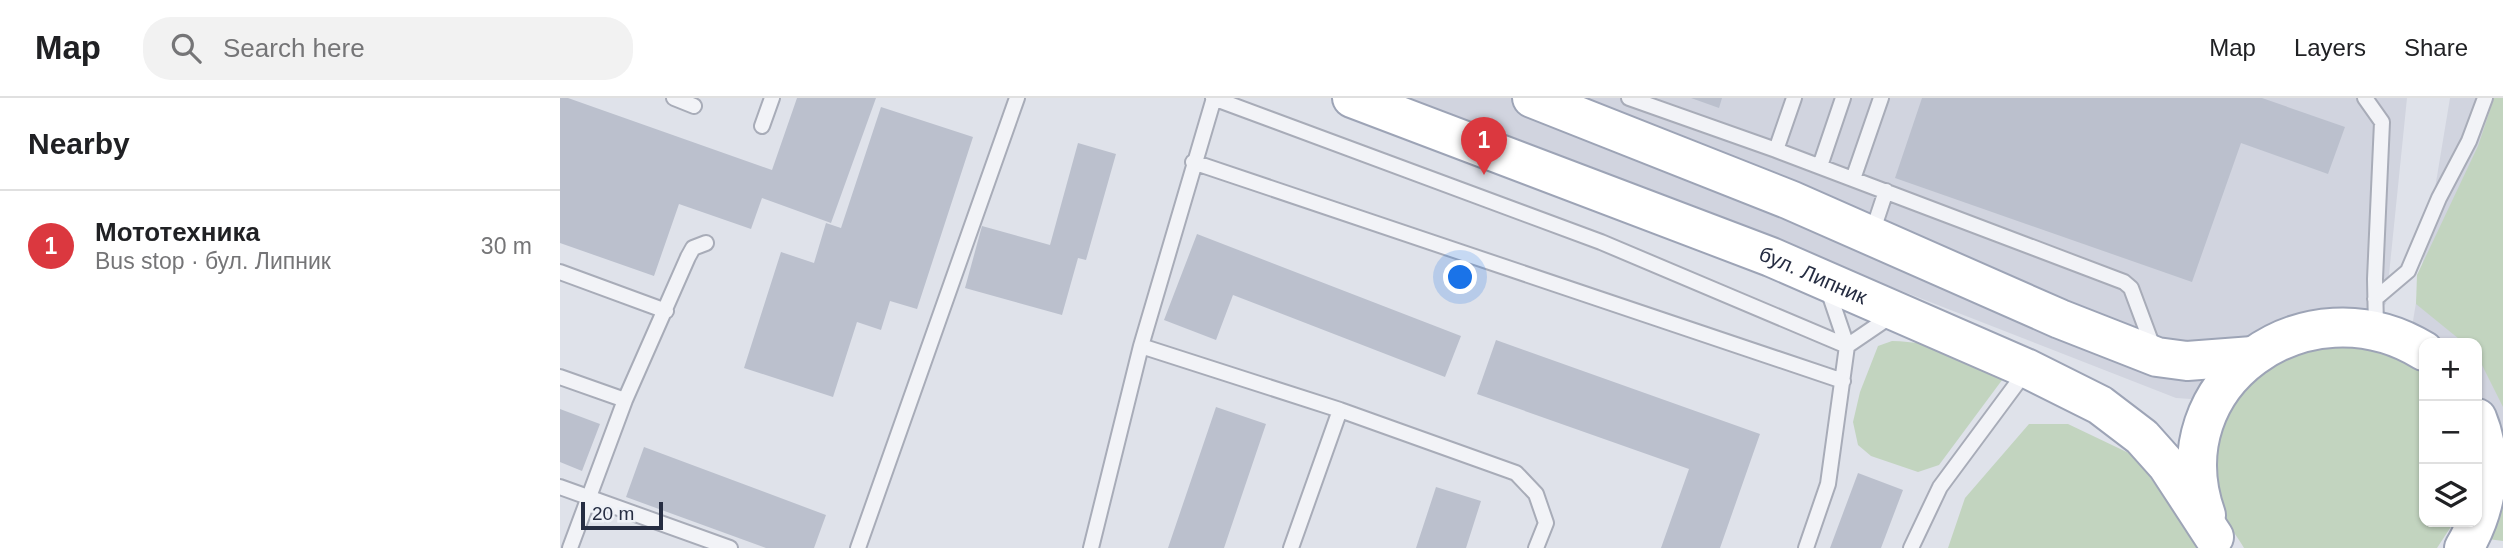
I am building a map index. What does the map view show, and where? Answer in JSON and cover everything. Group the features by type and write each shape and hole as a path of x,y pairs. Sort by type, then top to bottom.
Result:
{"main road":[{"name":"бул. Липник","path":"1352,98 1771,257 2028,369 2100,405 2142,436 2167,465 2218,543"},
{"path":"1532,98 1872,235 2060,319 2157,356 2188,361 2253,356"},
{"path":"2218,543 2201,499 2198,459 2206,420 2225,384 2253,356 2281,339 2312,328 2344,325 2376,314 2405,340 2419,348"},
{"path":"2464,548 2475,529 2485,496 2487,436"}],"lane":[{"path":"674,98 694,106"},
{"path":"762,126 772,98"},
{"path":"858,548 1017,98"},
{"path":"1091,548 1141,346 1214,98 1601,242 1847,346"},
{"path":"1629,98 1820,166 2124,282 2131,288 2157,356"},
{"path":"1776,150 1794,98"},
{"path":"1820,166 1843,98"},
{"path":"1853,179 1881,98"},
{"path":"2365,98 2382,122 2376,314"},
{"path":"2376,314 2409,271 2439,198 2469,141 2485,98"},
{"path":"1193,162 1843,381"},
{"path":"1872,235 1886,191"},
{"path":"570,548 625,400 667,311 688,257 693,248 706,243"},
{"path":"560,272 667,311"},
{"path":"1807,548 1828,484 1847,346 1826,282"},
{"path":"1847,346 1896,312"},
{"path":"1141,346 1340,410 1516,473 1536,494 1546,523 1536,548"},
{"path":"1911,548 1940,487 2028,369"},
{"path":"560,377 625,400"},
{"path":"1291,548 1340,410"},
{"path":"560,487 730,548"}],"shaded area":[{"path":"1407,98 2407,98 2386,304 2220,401 2176,398"},
{"path":"2450,98 2503,98 2503,441 2494,439 2482,407 2482,338 2420,338 2411,333"}],"green space":[{"path":"2494,98 2503,98 2503,407 2482,365 2482,338 2458,338 2416,304 2417,275 2478,146"},
{"path":"1892,341 1952,350 2008,372 1939,465 1918,472 1871,456 1858,445 1853,422 1860,392 1878,346"},
{"path":"2345,342 2385,350 2419,371 2419,527 2451,527 2437,548 2244,548 2228,524 2216,490 2214,465 2218,440 2227,416 2241,394 2258,375 2302,348"},
{"path":"2029,424 2068,424 2135,456 2200,548 1948,548 1965,498"},
{"path":"2503,485 2503,541 2488,539"}],"building":[{"path":"560,98 568,98 772,170 797,98 876,98 831,223 762,198 751,229 679,204 654,276 560,243"},
{"path":"1691,98 1722,98 1719,108"},
{"path":"1922,98 2262,98 2345,127 2328,174 2241,143 2192,282 1895,178"},
{"path":"881,107 973,137 917,309 890,301 881,330 857,322 833,397 744,368 781,252 814,263 826,223 841,228"},
{"path":"1078,143 1116,154 1086,260 1078,258 1062,315 965,288 982,226 1050,245"},
{"path":"1197,234 1461,336 1445,377 1233,295 1216,340 1164,320"},
{"path":"1496,340 1760,434 1720,548 1661,548 1689,469 1477,394"},
{"path":"1216,407 1266,424 1224,548 1168,548"},
{"path":"560,409 600,424 582,471 560,462"},
{"path":"644,447 826,515 814,548 766,548 626,497"},
{"path":"1858,473 1903,490 1881,548 1830,548"},
{"path":"1436,487 1481,501 1466,548 1416,548"}],"place":[{"name":"Мототехника","path":"1484,175"}]}
